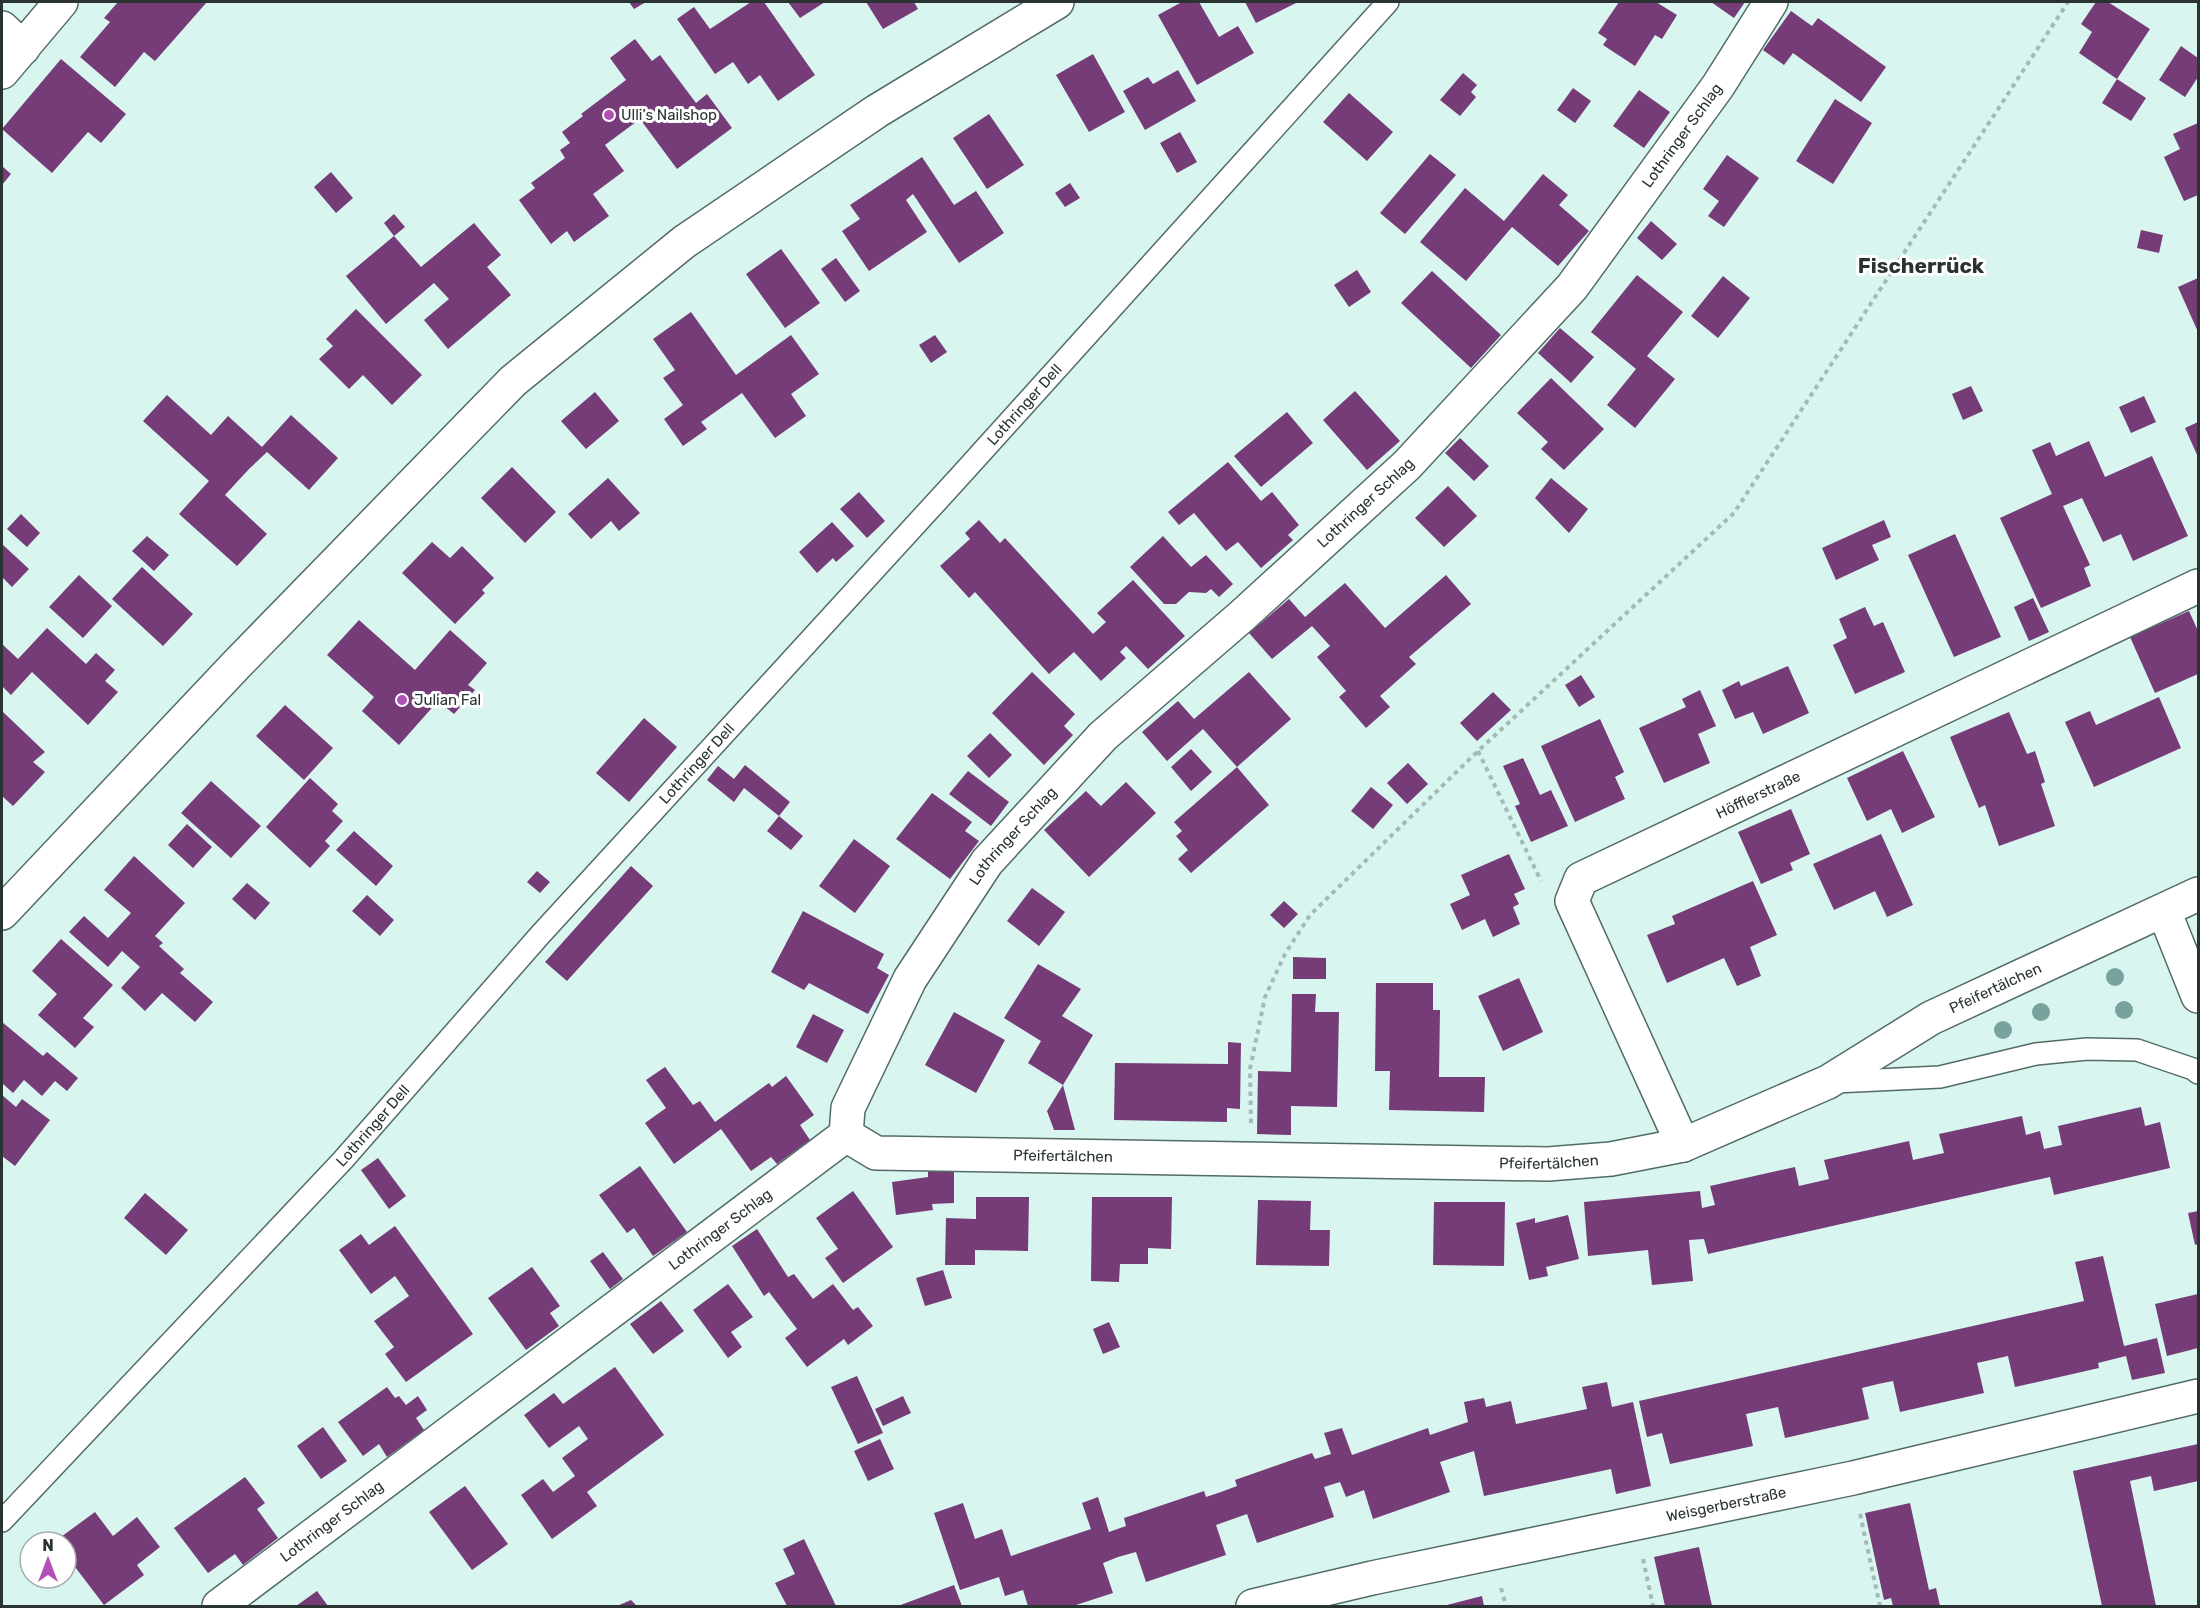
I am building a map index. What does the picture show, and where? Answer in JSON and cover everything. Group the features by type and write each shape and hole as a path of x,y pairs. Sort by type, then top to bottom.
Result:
{"street":[{"path":"2,72 12,38 61,2"},
{"path":"2,913 238,663 513,381 684,242 877,111 1057,2"},
{"name":"Lothringer Schlag","path":"219,1606 846,1135 848,1108 910,979 987,862 1103,736 1243,615 1407,465 1572,287 1718,86 1771,2"},
{"name":"Höfflerstraße","path":"1683,1145 1572,900 1581,879 2199,586"},
{"name":"Pfeifertälchen","path":"846,1135 876,1153 1548,1164 1611,1158 1683,1145 1828,1082 1931,1018 2199,894"},
{"path":"2164,911 2199,996"},
{"name":"Weisgerberstraße","path":"1253,1606 1372,1578 1852,1478 2199,1396"}],"lane":[{"name":"Lothringer Dell","path":"2,1521 343,1160 540,935 961,475 1388,2"},
{"path":"1828,1082 1940,1077 2036,1054 2087,1049 2137,1050 2199,1072"}],"path":[{"path":"1250,1109 1250,1069 1265,998 1286,954 1310,915 1478,751 1734,513 2068,2"},
{"path":"1478,751 1536,872"},
{"path":"1852,1478 1880,1606"},
{"path":"1635,1523 1653,1606"}],"building":[{"path":"118,2 207,2 155,61 144,52 115,87 80,57 110,22 104,18"},
{"path":"629,2 646,2 634,9"},
{"path":"751,2 764,2 815,75 778,101 760,75 748,84 733,62 715,74 677,19 694,7 710,29"},
{"path":"788,2 825,2 800,18"},
{"path":"866,2 914,2 918,9 883,29"},
{"path":"1182,2 1199,2 1219,37 1238,26 1254,53 1197,85 1158,15"},
{"path":"1245,2 1298,2 1256,23"},
{"path":"1619,2 1656,2 1677,15 1662,39 1655,35 1635,66 1603,45 1607,39 1598,33"},
{"path":"1711,2 1745,2 1734,18"},
{"path":"2096,2 2108,2 2150,29 2117,79 2079,53 2092,32 2081,24"},
{"path":"1791,11 1812,26 1818,18 1886,67 1861,102 1793,53 1784,65 1763,50"},
{"path":"635,39 652,61 660,55 696,103 707,94 732,128 677,169 640,119 605,145 624,171 593,194 609,216 574,242 567,231 551,244 519,200 535,188 531,183 565,158 560,150 570,143 562,132 583,116 581,114 626,80 610,58"},
{"path":"2181,46 2198,58 2198,77 2185,97 2159,80"},
{"path":"1093,54 1125,112 1089,132 1056,75"},
{"path":"61,59 126,114 101,143 88,132 52,173 2,129"},
{"path":"1178,70 1196,101 1145,130 1123,91 1148,77 1153,84"},
{"path":"1463,73 1477,85 1471,92 1476,97 1460,116 1440,100"},
{"path":"2117,79 2146,98 2131,121 2102,103"},
{"path":"1573,88 1591,101 1575,123 1557,110"},
{"path":"1639,90 1670,112 1644,148 1613,126"},
{"path":"1349,93 1393,132 1367,161 1323,122"},
{"path":"1835,99 1872,123 1833,184 1796,161"},
{"path":"989,114 1024,165 987,189 953,138"},
{"path":"2198,123 2198,195 2184,201 2164,157 2180,149 2173,134"},
{"path":"1180,132 1197,162 1177,173 1160,143"},
{"path":"1430,154 1456,175 1405,234 1380,213"},
{"path":"1727,155 1759,178 1724,227 1708,216 1719,201 1703,189"},
{"path":"922,157 954,205 976,191 1004,233 959,263 913,194 906,200 927,232 869,271 842,231 860,219 850,205"},
{"path":"2,166 11,174 2,185"},
{"path":"331,172 353,198 336,213 314,187"},
{"path":"1543,174 1568,195 1559,205 1589,231 1558,266 1512,227 1466,281 1420,242 1465,188 1504,221"},
{"path":"1070,183 1080,198 1065,207 1055,193"},
{"path":"394,214 405,227 394,236 384,223"},
{"path":"1651,221 1677,244 1662,260 1637,238"},
{"path":"474,223 501,255 487,267 511,295 448,349 424,320 449,299 434,283 386,324 346,276 394,236 421,267"},
{"path":"2141,230 2163,235 2159,253 2137,248"},
{"path":"781,249 820,303 785,328 746,274"},
{"path":"836,258 860,291 845,302 821,269"},
{"path":"1357,270 1371,292 1349,307 1334,285"},
{"path":"1432,271 1501,335 1471,368 1401,303"},
{"path":"1637,275 1683,312 1647,356 1675,379 1635,428 1607,405 1636,369 1591,332"},
{"path":"1723,276 1750,298 1718,338 1691,316"},
{"path":"2198,278 2198,332 2178,287"},
{"path":"356,309 422,375 392,405 363,375 349,389 319,359 333,346 326,339"},
{"path":"691,312 736,375 791,335 819,374 791,394 806,416 775,438 742,393 701,422 707,429 683,446 664,419 683,405 663,378 675,370 653,339"},
{"path":"1560,328 1594,357 1571,383 1538,353"},
{"path":"935,335 947,352 931,363 919,345"},
{"path":"1551,378 1604,429 1564,470 1541,449 1548,442 1517,413"},
{"path":"1971,386 1983,411 1963,420 1952,394"},
{"path":"1355,391 1400,441 1367,470 1323,420"},
{"path":"595,392 619,421 586,449 561,421"},
{"path":"167,395 211,435 228,416 262,447 291,415 338,458 309,490 267,452 249,469 225,495 267,534 237,566 179,514 209,481 143,421"},
{"path":"2144,396 2156,422 2131,433 2119,407"},
{"path":"1287,412 1313,443 1261,487 1234,456"},
{"path":"2198,422 2198,457 2185,428"},
{"path":"1460,438 1489,466 1474,481 1445,453"},
{"path":"2089,441 2105,477 2152,456 2188,536 2133,561 2121,534 2103,542 2082,498 2063,506 2090,565 2084,568 2091,586 2041,608 2000,518 2052,494 2032,450 2050,442 2056,456"},
{"path":"1228,462 1261,501 1272,492 1299,525 1288,535 1293,540 1261,568 1238,542 1226,551 1194,513 1179,525 1168,512"},
{"path":"512,467 556,512 525,543 481,498"},
{"path":"608,478 640,513 619,531 611,521 591,539 568,514"},
{"path":"1551,478 1588,509 1569,533 1535,498"},
{"path":"1448,486 1477,516 1444,547 1415,518"},
{"path":"859,492 885,521 867,538 840,509"},
{"path":"21,514 40,533 27,547 7,529"},
{"path":"979,520 1000,543 1005,538 1093,634 1106,622 1097,613 1133,580 1185,636 1148,669 1126,646 1120,652 1126,658 1101,681 1074,652 1049,674 975,592 969,598 940,566 970,539 965,533"},
{"path":"1884,520 1891,537 1872,545 1879,560 1836,580 1822,548"},
{"path":"832,522 854,546 836,562 833,558 817,573 799,552"},
{"path":"1955,534 2001,637 1954,657 1908,555"},
{"path":"147,536 169,555 154,571 132,551"},
{"path":"1163,536 1191,567 1206,555 1233,584 1219,597 1211,589 1206,593 1189,592 1176,604 1164,604 1130,567"},
{"path":"432,542 450,558 462,546 494,578 482,590 485,593 455,624 402,573"},
{"path":"2,544 29,569 12,587 2,577"},
{"path":"142,567 193,614 163,646 112,599"},
{"path":"79,575 112,606 83,638 49,607"},
{"path":"1446,575 1471,604 1409,657 1416,664 1380,696 1390,707 1366,728 1339,697 1346,691 1317,657 1330,646 1312,626 1272,659 1249,633 1289,599 1305,617 1345,583 1385,628"},
{"path":"2033,598 2049,632 2029,641 2014,607"},
{"path":"1865,607 1874,626 1883,622 1905,672 1855,694 1833,645 1847,638 1839,619"},
{"path":"2189,611 2198,631 2198,674 2155,693 2130,637"},
{"path":"359,620 415,670 450,630 487,663 468,685 475,690 454,714 438,701 399,745 362,711 374,697 327,655"},
{"path":"47,628 86,664 96,653 115,670 105,681 118,692 88,725 32,672 11,695 2,686 2,644 18,659"},
{"path":"1788,666 1809,713 1763,734 1753,712 1735,719 1722,690 1739,681 1741,686"},
{"path":"1032,672 1075,714 1064,726 1073,735 1044,765 992,713"},
{"path":"1249,672 1291,719 1237,767 1203,729 1167,761 1142,732 1178,701 1194,719"},
{"path":"1581,675 1595,697 1579,707 1565,685"},
{"path":"1700,690 1716,726 1698,734 1710,763 1664,783 1639,728 1686,707 1682,699"},
{"path":"1493,692 1511,710 1477,741 1460,723"},
{"path":"2159,697 2181,748 2094,787 2065,722 2090,711 2096,725"},
{"path":"285,705 333,748 304,780 256,736"},
{"path":"2,711 45,752 33,762 45,772 13,806 2,796"},
{"path":"2009,712 2027,754 2035,751 2045,782 2041,784 2055,826 1999,846 1985,805 1979,808 1950,737"},
{"path":"644,718 677,747 629,802 596,773"},
{"path":"1600,719 1624,772 1615,777 1625,799 1575,822 1541,746"},
{"path":"990,733 1012,755 989,778 967,756"},
{"path":"1191,749 1212,772 1191,791 1171,767"},
{"path":"1903,751 1935,817 1902,833 1891,809 1867,821 1847,778"},
{"path":"1523,758 1540,795 1551,790 1568,826 1531,842 1515,806 1520,804 1503,766"},
{"path":"1408,763 1428,784 1407,804 1387,783"},
{"path":"745,765 790,802 779,816 744,788 734,802 707,780 718,766 734,779"},
{"path":"1237,767 1269,805 1191,873 1178,859 1188,850 1176,836 1182,831 1174,822"},
{"path":"968,771 1009,802 991,826 949,794"},
{"path":"310,778 338,804 332,811 343,821 325,841 330,846 310,868 266,827"},
{"path":"211,781 261,826 231,858 181,813"},
{"path":"1126,782 1156,813 1089,877 1044,830 1086,791 1101,806"},
{"path":"1371,787 1393,805 1373,829 1351,811"},
{"path":"932,793 972,822 965,831 979,841 950,879 896,839"},
{"path":"1791,809 1810,854 1790,863 1793,870 1761,884 1738,832"},
{"path":"779,816 803,836 791,850 767,831"},
{"path":"187,824 212,847 193,868 168,845"},
{"path":"354,831 393,866 376,886 336,850"},
{"path":"1881,834 1913,905 1887,917 1875,891 1834,910 1813,864"},
{"path":"854,839 890,866 855,913 819,886"},
{"path":"1509,854 1525,889 1514,894 1519,904 1513,907 1520,924 1493,937 1485,919 1462,930 1450,904 1470,895 1461,875"},
{"path":"134,856 185,903 155,936 163,943 159,946 184,969 180,973 213,1002 195,1022 162,993 145,1011 121,988 140,967 122,951 108,967 69,932 84,916 108,938 131,913 104,890"},
{"path":"631,866 653,886 567,981 545,962"},
{"path":"537,871 550,882 540,893 527,882"},
{"path":"1753,881 1777,935 1750,947 1761,976 1737,986 1724,958 1667,983 1647,935 1675,924 1672,916"},
{"path":"247,883 270,903 255,920 232,899"},
{"path":"1032,888 1065,912 1039,946 1007,921"},
{"path":"367,895 394,920 380,936 352,911"},
{"path":"1284,901 1298,914 1284,928 1270,915"},
{"path":"803,911 884,954 877,968 889,975 868,1014 809,983 804,990 771,972"},
{"path":"61,939 113,985 83,1018 94,1027 75,1048 38,1015 57,994 32,971"},
{"path":"1293,957 1326,958 1326,979 1293,979"},
{"path":"1038,964 1081,989 1062,1016 1093,1035 1063,1085 1028,1063 1041,1041 1004,1018"},
{"path":"1519,978 1543,1032 1503,1051 1478,996"},
{"path":"1376,983 1433,983 1433,1010 1440,1010 1439,1077 1485,1077 1484,1112 1389,1110 1390,1071 1375,1071"},
{"path":"1292,994 1316,994 1315,1012 1339,1012 1337,1107 1291,1106 1291,1135 1257,1134 1258,1071 1291,1072"},
{"path":"954,1012 1005,1040 976,1093 925,1065"},
{"path":"813,1014 844,1030 827,1063 796,1047"},
{"path":"2,1022 43,1056 47,1052 78,1078 67,1091 55,1081 42,1096 24,1080 13,1093 2,1083"},
{"path":"1228,1042 1241,1043 1240,1109 1227,1108 1227,1122 1114,1120 1115,1063 1228,1064"},
{"path":"665,1067 693,1105 700,1101 715,1122 769,1083 772,1087 786,1076 814,1115 800,1125 810,1140 777,1164 771,1157 751,1171 721,1129 674,1164 645,1123 666,1108 646,1080"},
{"path":"1063,1085 1075,1130 1054,1130 1047,1111"},
{"path":"2,1095 16,1107 22,1099 50,1120 15,1166 2,1156"},
{"path":"2141,1107 2145,1126 2160,1122 2170,1168 2054,1195 2050,1177 1708,1254 1704,1239 1689,1240 1693,1281 1652,1285 1648,1250 1588,1256 1584,1202 1700,1191 1702,1208 1715,1205 1710,1186 1795,1167 1799,1186 1829,1179 1824,1160 1909,1141 1913,1160 1944,1153 1939,1134 2022,1116 2026,1135 2040,1131 2044,1149 2062,1145 2058,1126"},
{"path":"378,1158 406,1196 389,1209 361,1170"},
{"path":"640,1166 687,1232 653,1256 634,1228 627,1233 599,1195"},
{"path":"954,1170 954,1203 932,1204 933,1210 896,1215 892,1182 928,1177 928,1171"},
{"path":"853,1191 893,1247 843,1283 825,1258 838,1249 816,1218"},
{"path":"145,1193 188,1230 166,1255 124,1218"},
{"path":"976,1197 1029,1197 1028,1251 975,1250 975,1265 945,1265 946,1218 976,1219"},
{"path":"1092,1197 1172,1197 1171,1249 1148,1248 1148,1264 1120,1264 1119,1282 1091,1281"},
{"path":"1258,1200 1311,1201 1310,1230 1330,1230 1329,1266 1256,1265"},
{"path":"1434,1202 1505,1202 1504,1266 1433,1265"},
{"path":"2198,1211 2198,1244 2195,1245 2188,1213"},
{"path":"1568,1215 1579,1259 1546,1267 1548,1276 1529,1280 1516,1223 1535,1218 1535,1223"},
{"path":"395,1226 473,1334 406,1382 385,1354 394,1347 374,1321 409,1296 395,1276 371,1294 339,1250 361,1234 369,1245"},
{"path":"757,1229 788,1277 794,1274 813,1299 833,1284 853,1310 858,1307 873,1326 848,1345 844,1339 807,1367 785,1338 797,1329 769,1292 764,1296 732,1246"},
{"path":"603,1252 623,1279 610,1289 590,1261"},
{"path":"2103,1256 2124,1346 2157,1338 2165,1373 2132,1380 2126,1356 2098,1363 2099,1368 2015,1387 2008,1356 1977,1363 1984,1393 1900,1412 1893,1381 1878,1384 1862,1388 1869,1419 1785,1438 1778,1407 1746,1414 1753,1446 1670,1464 1662,1433 1647,1437 1639,1401 2084,1301 2075,1262"},
{"path":"532,1267 560,1306 550,1313 559,1326 526,1350 488,1298"},
{"path":"943,1270 952,1298 925,1306 916,1278"},
{"path":"728,1284 753,1317 731,1332 742,1347 728,1358 693,1310"},
{"path":"2198,1294 2198,1348 2167,1356 2155,1304"},
{"path":"661,1301 684,1331 653,1354 630,1324"},
{"path":"1109,1322 1120,1347 1103,1354 1093,1329"},
{"path":"615,1367 664,1435 587,1492 597,1506 552,1539 521,1495 543,1479 553,1492 575,1476 562,1458 588,1439 579,1426 549,1448 524,1415 554,1393 563,1404"},
{"path":"857,1376 883,1433 858,1444 831,1387"},
{"path":"1607,1382 1612,1407 1633,1402 1651,1486 1616,1494 1611,1469 1484,1496 1474,1451 1440,1462 1450,1492 1373,1519 1364,1490 1346,1497 1340,1482 1324,1487 1334,1517 1257,1543 1247,1514 1216,1525 1226,1555 1146,1582 1136,1552 1118,1557 1103,1563 1113,1593 1073,1606 1028,1606 1023,1590 1005,1596 999,1577 960,1590 934,1513 963,1503 975,1539 1002,1529 1011,1556 1091,1529 1082,1503 1098,1497 1109,1532 1126,1526 1124,1518 1204,1491 1206,1497 1221,1492 1237,1486 1235,1480 1312,1453 1315,1459 1331,1454 1324,1433 1342,1428 1352,1455 1428,1428 1430,1435 1468,1422 1464,1402 1484,1398 1486,1407 1511,1401 1516,1424 1587,1409 1582,1387"},
{"path":"387,1387 395,1398 399,1396 406,1405 418,1396 427,1410 416,1418 424,1430 387,1457 379,1444 363,1456 338,1422"},
{"path":"903,1396 911,1413 883,1426 875,1409"},
{"path":"323,1427 347,1461 321,1479 297,1446"},
{"path":"880,1439 894,1469 868,1481 854,1451"},
{"path":"2198,1444 2198,1481 2154,1491 2151,1476 2130,1481 2156,1606 2102,1606 2073,1471"},
{"path":"245,1477 265,1503 257,1509 278,1538 243,1565 235,1554 208,1573 174,1528"},
{"path":"465,1486 508,1544 472,1570 429,1512"},
{"path":"1910,1503 1929,1590 1936,1588 1940,1606 1893,1606 1891,1598 1884,1600 1865,1513"},
{"path":"95,1512 113,1536 137,1517 160,1547 137,1565 144,1575 104,1605 78,1571 78,1530 70,1530"},
{"path":"804,1539 836,1606 787,1606 775,1583 795,1574 783,1549"},
{"path":"1699,1547 1712,1606 1665,1606 1654,1557"},
{"path":"954,1585 962,1606 898,1606"},
{"path":"317,1591 328,1606 296,1606"},
{"path":"1482,1596 1484,1606 1443,1606"},
{"path":"631,1600 637,1606 617,1606"}],"place":[{"name":"Ulli's Nailshop","path":"609,115"},
{"name":"Julian Fal","path":"402,700"}],"district":[{"name":"Fischerrück","path":"1921,266"}]}
